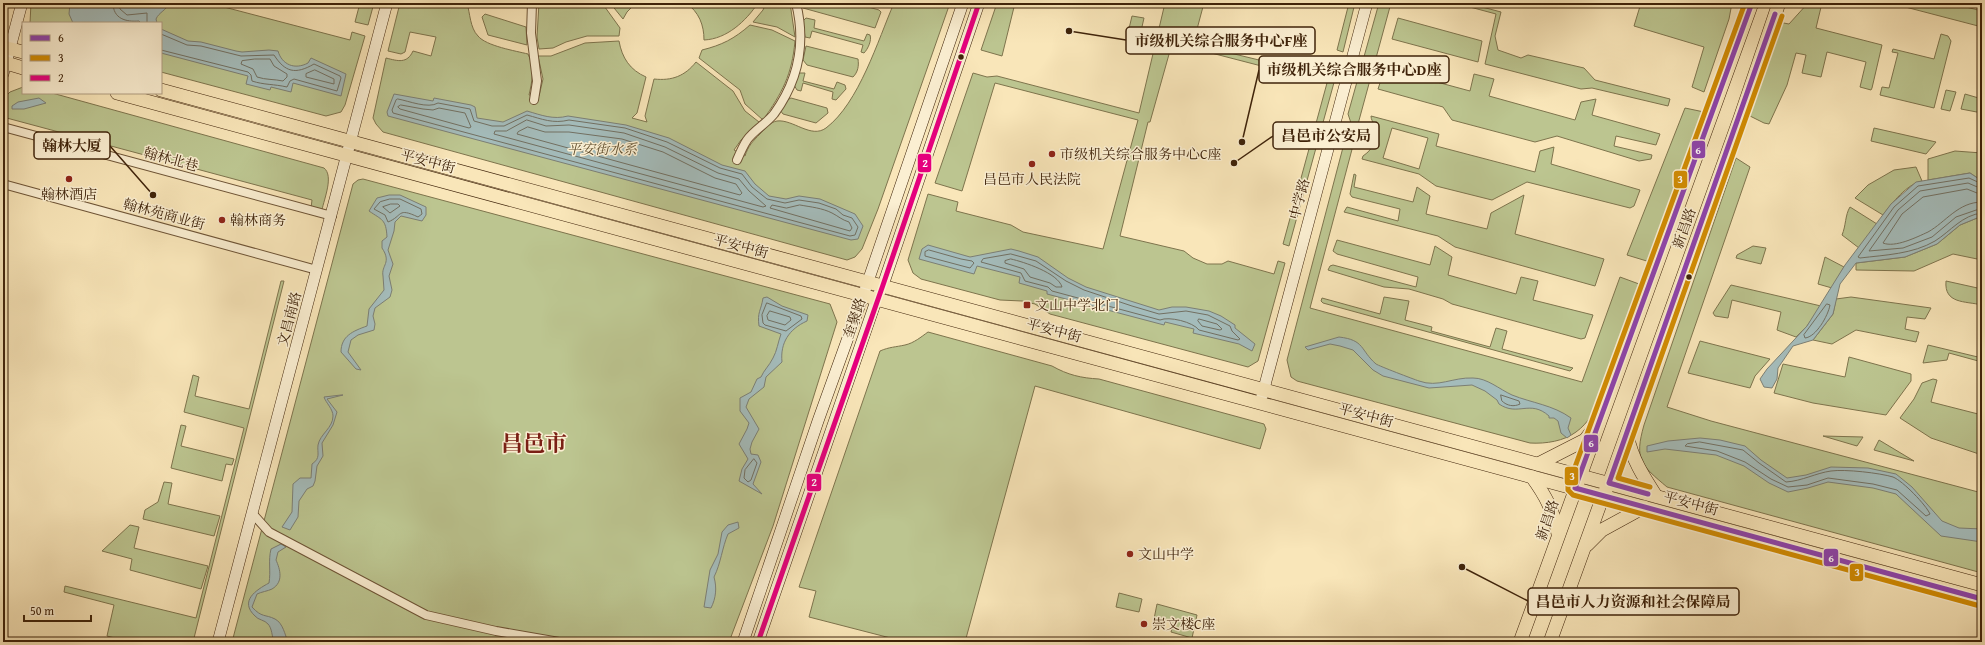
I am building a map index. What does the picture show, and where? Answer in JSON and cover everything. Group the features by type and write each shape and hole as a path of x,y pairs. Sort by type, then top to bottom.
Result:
{"main road":[{"path":"22,3 6,48 4,66 22,68"},
{"name":"文昌南路","path":"218,642 318,270 346,155 387,3"},
{"name":"奎聚路","path":"744,642 818,421 863,296 963,3"},
{"name":"奎聚路","path":"758,642 877,298 883,285 979,3"},
{"name":"中学路","path":"1259,402 1264,389 1367,3"},
{"name":"新昌路","path":"1520,642 1752,3"},
{"name":"新昌路","path":"1550,642 1603,496 1609,484 1732,142 1778,5"},
{"path":"6,48 22,52"},
{"name":"平安中街","path":"162,90 883,285 1982,585"},
{"name":"平安中街","path":"121,94 1982,599"},
{"path":"1538,464 1585,440 1601,420"},
{"path":"1626,435 1630,453 1656,496"},
{"path":"1532,477 1545,494 1551,507 1558,535"},
{"path":"1584,548 1602,530 1644,507"}],"street":[{"path":"532,3 531,33 537,81 534,100"},
{"path":"737,160 747,140 773,116 787,93 798,68 801,40 796,3"},
{"name":"翰林北巷","path":"3,127 332,216"},
{"name":"翰林苑商业街","path":"3,184 318,270"},
{"path":"252,513 269,532 426,615 496,631 559,642"}],"green space":[{"path":"31,3 210,3 222,6 224,3 224,7 350,40 352,32 365,36 345,105 341,112 326,116 162,72 162,22 30,22"},
{"path":"360,3 374,3 368,25 355,22"},
{"name":"平安街水系","path":"400,3 467,3 473,29 482,40 502,48 528,54 532,64 532,80 529,95 539,96 543,79 538,56 551,56 585,43 619,41 622,53 631,67 646,77 637,113 632,118 647,122 645,116 654,79 667,79 683,74 696,62 733,91 745,111 759,122 741,140 734,150 745,156 753,141 774,122 783,121 808,130 820,131 826,128 838,117 858,87 894,3 950,3 878,209 862,249 855,257 847,260 383,132 373,118 386,58 398,61 405,60 413,51 431,56 436,37 410,32 405,52 401,54 388,51"},
{"path":"539,3 602,3 620,28 619,36 587,36 566,42 553,48 539,49 537,37"},
{"path":"610,3 636,3 627,12 623,19"},
{"path":"686,3 758,3 742,22 728,33 712,39 704,40 700,19 694,10"},
{"path":"766,3 790,3 795,37 777,27 753,22 763,10"},
{"path":"800,3 854,3 879,10 881,12 875,28 803,8"},
{"path":"997,3 1015,3 1002,56 981,50"},
{"path":"1165,3 1204,3 1193,44 1329,77 1331,66 1338,68 1289,246 1283,244 1327,83 1192,48 1193,45 1173,40 1150,122 1148,122 1120,236 1184,251 1193,258 1207,264 1222,264 1228,261 1274,274 1278,261 1285,263 1258,361 1248,367 1050,314 1035,304 1022,301 1000,300 921,279 913,273 908,260 928,194 958,202 956,211 1011,225 1023,232 1103,249 1138,120 995,83 962,191 935,183 973,73 987,77 997,76 1139,113"},
{"path":"1349,3 1355,3 1343,52 1337,50"},
{"path":"1379,3 1391,3 1358,124 1351,123 1348,114"},
{"path":"1455,3 1467,3 1501,12 1495,36 1498,50 1521,58 1528,55 1584,68 1595,80 1670,99 1668,106 1592,88 1581,89 1485,64 1496,14"},
{"path":"1641,3 1732,3 1729,19 1704,92 1692,87 1704,47 1634,26"},
{"path":"1808,3 1822,3 1816,28 1882,45 1872,88 1871,90 1860,87 1866,62 1827,52 1821,77 1802,73 1806,55 1796,53 1787,85 1769,124 1764,123 1746,114 1778,22 1789,24"},
{"path":"1890,3 1950,3 1982,11 1982,27"},
{"path":"485,14 526,27 527,45 488,35 482,17"},
{"path":"1132,16 1144,18 1139,40 1127,37"},
{"path":"806,18 815,20 814,28 864,41 867,34 870,35 868,47 864,53 861,52 863,45 812,31 810,38 805,37 803,21"},
{"path":"1398,18 1482,41 1478,62 1392,39"},
{"path":"750,25 772,30 795,41 789,74 776,101 763,120 745,104 740,90 699,58 702,50 728,41"},
{"path":"1941,34 1948,36 1951,41 1934,108 1880,95 1882,87 1889,88 1898,53 1892,52 1893,49 1934,59"},
{"path":"806,46 858,59 856,73 853,77 807,65 803,60"},
{"path":"1385,68 1470,91 1474,74 1494,79 1489,96 1575,120 1581,102 1596,99 1592,115 1660,134 1656,145 1616,136 1614,146 1652,155 1651,159 1639,161 1557,136 1535,142 1452,120 1443,107 1378,89"},
{"path":"799,73 805,73 803,81 834,89 837,82 845,85 846,89 836,100 832,99 833,92 803,83 801,91 797,90 794,85"},
{"path":"22,87 22,94 56,94 324,168 327,172 328,182 322,210 311,208 312,200 3,117 3,99 10,92"},
{"path":"1946,90 1956,92 1950,111 1941,109"},
{"path":"1965,94 1982,99 1982,113 1961,109"},
{"path":"791,98 827,108 828,113 816,123 783,114 780,110 787,100"},
{"path":"1685,108 1704,112 1650,262 1627,255"},
{"path":"1371,117 1439,134 1436,146 1535,172 1540,151 1554,147 1551,164 1640,190 1634,206 1630,208 1527,182 1492,200 1436,186 1419,174 1362,159 1363,156 1370,150 1376,134","holes":["1392,128 1428,138 1419,169 1383,158"]},
{"path":"1874,128 1936,142 1926,154 1871,141"},
{"path":"1346,136 1355,138 1310,308 1582,382 1620,277 1639,284 1597,406 1584,425 1576,432 1566,438 1554,441 1530,443 1297,381 1291,377 1287,360"},
{"path":"1955,151 1982,153 1982,181 1970,173 1928,180 1928,159"},
{"path":"1736,158 1750,167 1667,407 1711,421 1982,493 1982,573 1667,487 1651,473 1642,461 1640,446 1644,425"},
{"path":"1916,167 1922,181 1905,190 1883,215 1855,198 1868,185 1894,170"},
{"path":"1354,174 1356,175 1354,187 1413,202 1417,187 1430,196 1426,214 1487,229 1491,213 1524,195 1515,234 1604,259 1595,286 1455,247 1438,236 1344,212 1347,207 1398,221 1400,209 1352,197 1350,194"},
{"path":"363,179 830,304 837,322 773,526 729,642 232,642 353,184 358,180"},
{"path":"1850,207 1877,224 1859,248 1842,235 1847,213"},
{"path":"1982,216 1982,260 1953,254 1914,271 1856,270 1856,263 1905,257 1937,244 1960,225"},
{"path":"1337,240 1430,265 1435,246 1452,257 1448,275 1516,294 1521,277 1538,281 1533,300 1593,315 1585,338 1581,339 1452,304 1443,299 1409,289 1384,287 1328,270 1330,266 1333,265 1416,287 1418,277 1337,254 1333,251"},
{"path":"1753,246 1766,248 1761,264 1736,258 1737,255"},
{"path":"1825,257 1844,267 1832,288 1818,284"},
{"path":"281,281 284,281 193,642 131,642 107,636 114,605 64,592 65,586 196,618 244,428 184,412 193,375 199,377 195,396 249,409"},
{"path":"1946,281 1982,289 1982,305 1963,302 1952,298 1948,294"},
{"path":"1731,285 1821,306 1807,326 1796,337 1777,330 1781,312 1732,300 1728,318 1715,316 1713,313"},
{"path":"1384,297 1409,301 1405,320 1432,327 1431,331 1490,347 1496,328 1507,331 1502,349 1573,368 1570,371 1323,303 1321,301 1322,298 1380,314"},
{"path":"1851,297 1931,308 1925,319 1907,317 1905,329 1919,332 1916,342 1856,330 1832,344 1813,340 1833,314 1836,299"},
{"path":"928,332 1052,366 1075,376 1099,379 1264,424 1266,429 1260,449 1035,386 965,642 906,642 809,617 816,591 799,587 880,351 908,344 917,340"},
{"path":"1700,341 1770,359 1755,376 1750,388 1688,373"},
{"path":"1928,345 1982,358 1982,362 1949,353 1947,360 1923,363"},
{"path":"1849,357 1911,374 1911,381 1886,415 1813,403 1774,393 1783,364 1845,377"},
{"path":"1933,379 1937,380 1931,402 1982,415 1982,455 1931,438 1900,418 1914,399 1922,383"},
{"path":"181,425 186,426 181,446 234,459 232,465 226,464 222,481 171,468"},
{"path":"1823,436 1863,437 1857,446"},
{"path":"1879,440 1914,461 1874,450"},
{"path":"164,482 172,483 168,504 220,516 214,536 143,519 145,510 158,502"},
{"path":"130,525 139,527 134,548 208,566 201,589 130,570 132,559 102,551"},
{"path":"1119,593 1142,599 1139,612 1116,607"},
{"path":"1157,604 1197,615 1192,638 1171,632 1173,625 1171,622 1154,619"}],"water":[{"path":"70,3 126,3 130,7 138,6 144,3 169,3 157,17 157,22 73,22 69,14"},
{"path":"162,29 188,41 201,42 236,51 278,51 286,63 294,66 308,63 311,58 346,74 341,96 293,83 291,92 271,87 270,90 246,84 248,76 162,53"},
{"path":"394,94 433,101 434,98 471,105 475,107 477,118 503,122 527,111 552,117 568,116 626,125 669,138 722,165 745,171 755,184 769,196 786,199 799,196 820,199 855,214 863,226 858,239 851,240 388,116 387,112"},
{"path":"39,98 46,103 24,109 12,109 12,106 18,102"},
{"path":"1970,173 1982,181 1982,216 1960,225 1937,244 1905,257 1856,263 1840,284 1833,314 1813,340 1793,346 1778,368 1777,379 1772,388 1764,387 1760,379 1767,369 1807,326 1845,265 1891,204 1916,182"},
{"path":"389,195 400,195 426,207 426,215 422,221 401,216 395,222 394,231 388,250 393,264 389,276 392,290 390,297 375,308 373,316 375,324 374,330 358,335 351,340 348,352 361,370 356,369 341,352 343,342 349,335 367,326 369,309 384,290 383,272 386,257 382,248 382,241 387,237 386,227 380,218 369,211 377,198"},
{"path":"928,245 970,257 1011,249 1019,251 1038,257 1068,278 1086,287 1159,310 1172,307 1186,307 1209,311 1221,316 1235,325 1235,328 1255,344 1252,351 1239,344 1193,333 1194,329 1165,322 1164,325 1047,294 1047,291 1019,283 1020,277 977,266 974,274 919,259 922,249"},
{"path":"767,297 782,306 808,315 807,321 795,328 787,337 784,343 782,362 766,377 764,387 749,399 746,407 759,429 750,449 751,454 758,455 761,462 753,484 762,494 739,481 742,469 748,459 739,444 749,423 740,411 740,398 751,392 757,379 761,377 770,363 776,352 781,334 759,326 759,314 763,298"},
{"path":"1339,337 1347,338 1358,343 1376,364 1419,381 1426,383 1439,383 1466,378 1478,378 1512,395 1557,410 1571,418 1568,428 1571,435 1567,438 1561,433 1558,421 1554,418 1549,418 1549,416 1542,411 1530,408 1506,408 1499,404 1497,400 1485,391 1472,385 1429,388 1383,376 1373,370 1353,350 1330,344 1308,350 1305,347"},
{"path":"343,395 327,399 337,412 333,425 322,443 323,456 317,466 315,481 313,486 307,489 299,501 298,517 290,530 282,527 292,512 293,484 300,478 311,478 312,464 318,457 319,441 331,424 333,416 332,411 324,397"},
{"path":"1700,438 1720,440 1745,446 1761,460 1787,478 1806,475 1831,467 1868,468 1896,474 1912,487 1942,521 1959,528 1982,529 1982,542 1941,536 1896,494 1873,488 1828,482 1788,492 1769,483 1744,466 1716,455 1665,449 1647,452 1647,446 1668,441"},
{"path":"738,522 739,528 728,534 714,577 716,589 713,604 711,608 704,607 710,570 718,554 722,532 728,525"},
{"path":"281,544 286,547 278,552 276,560 280,571 280,579 276,586 272,589 257,594 252,607 261,614 275,619 282,626 288,642 274,642 271,630 267,623 256,617 250,611 249,601 251,596 269,583 271,549"}],"transit line":[{"name":"2","path":"758,642 883,285 979,3"},
{"name":"3","path":"1745,3 1568,486 1568,490 1573,495 1980,606"},
{"name":"6","path":"1752,3 1575,488 1982,599"},
{"name":"6","path":"1648,494 1609,483 1775,14"},
{"name":"3","path":"1650,487 1618,478 1782,16"}],"place":[{"name":"市级机关综合服务中心F座","path":"1069,31"},
{"name":"市级机关综合服务中心D座","path":"1242,142"},
{"name":"市级机关综合服务中心C座","path":"1052,154"},
{"name":"昌邑市公安局","path":"1234,163"},
{"name":"昌邑市人民法院","path":"1032,164"},
{"name":"翰林酒店","path":"69,179"},
{"name":"翰林大厦","path":"153,195"},
{"name":"翰林商务","path":"222,220"},
{"name":"文山中学北门","path":"1027,305"},
{"name":"文山中学","path":"1130,554"},
{"name":"昌邑市人力资源和社会保障局","path":"1462,567"},
{"name":"崇文楼C座","path":"1144,624"}],"district":[{"name":"昌邑市","path":"534,443"}]}
